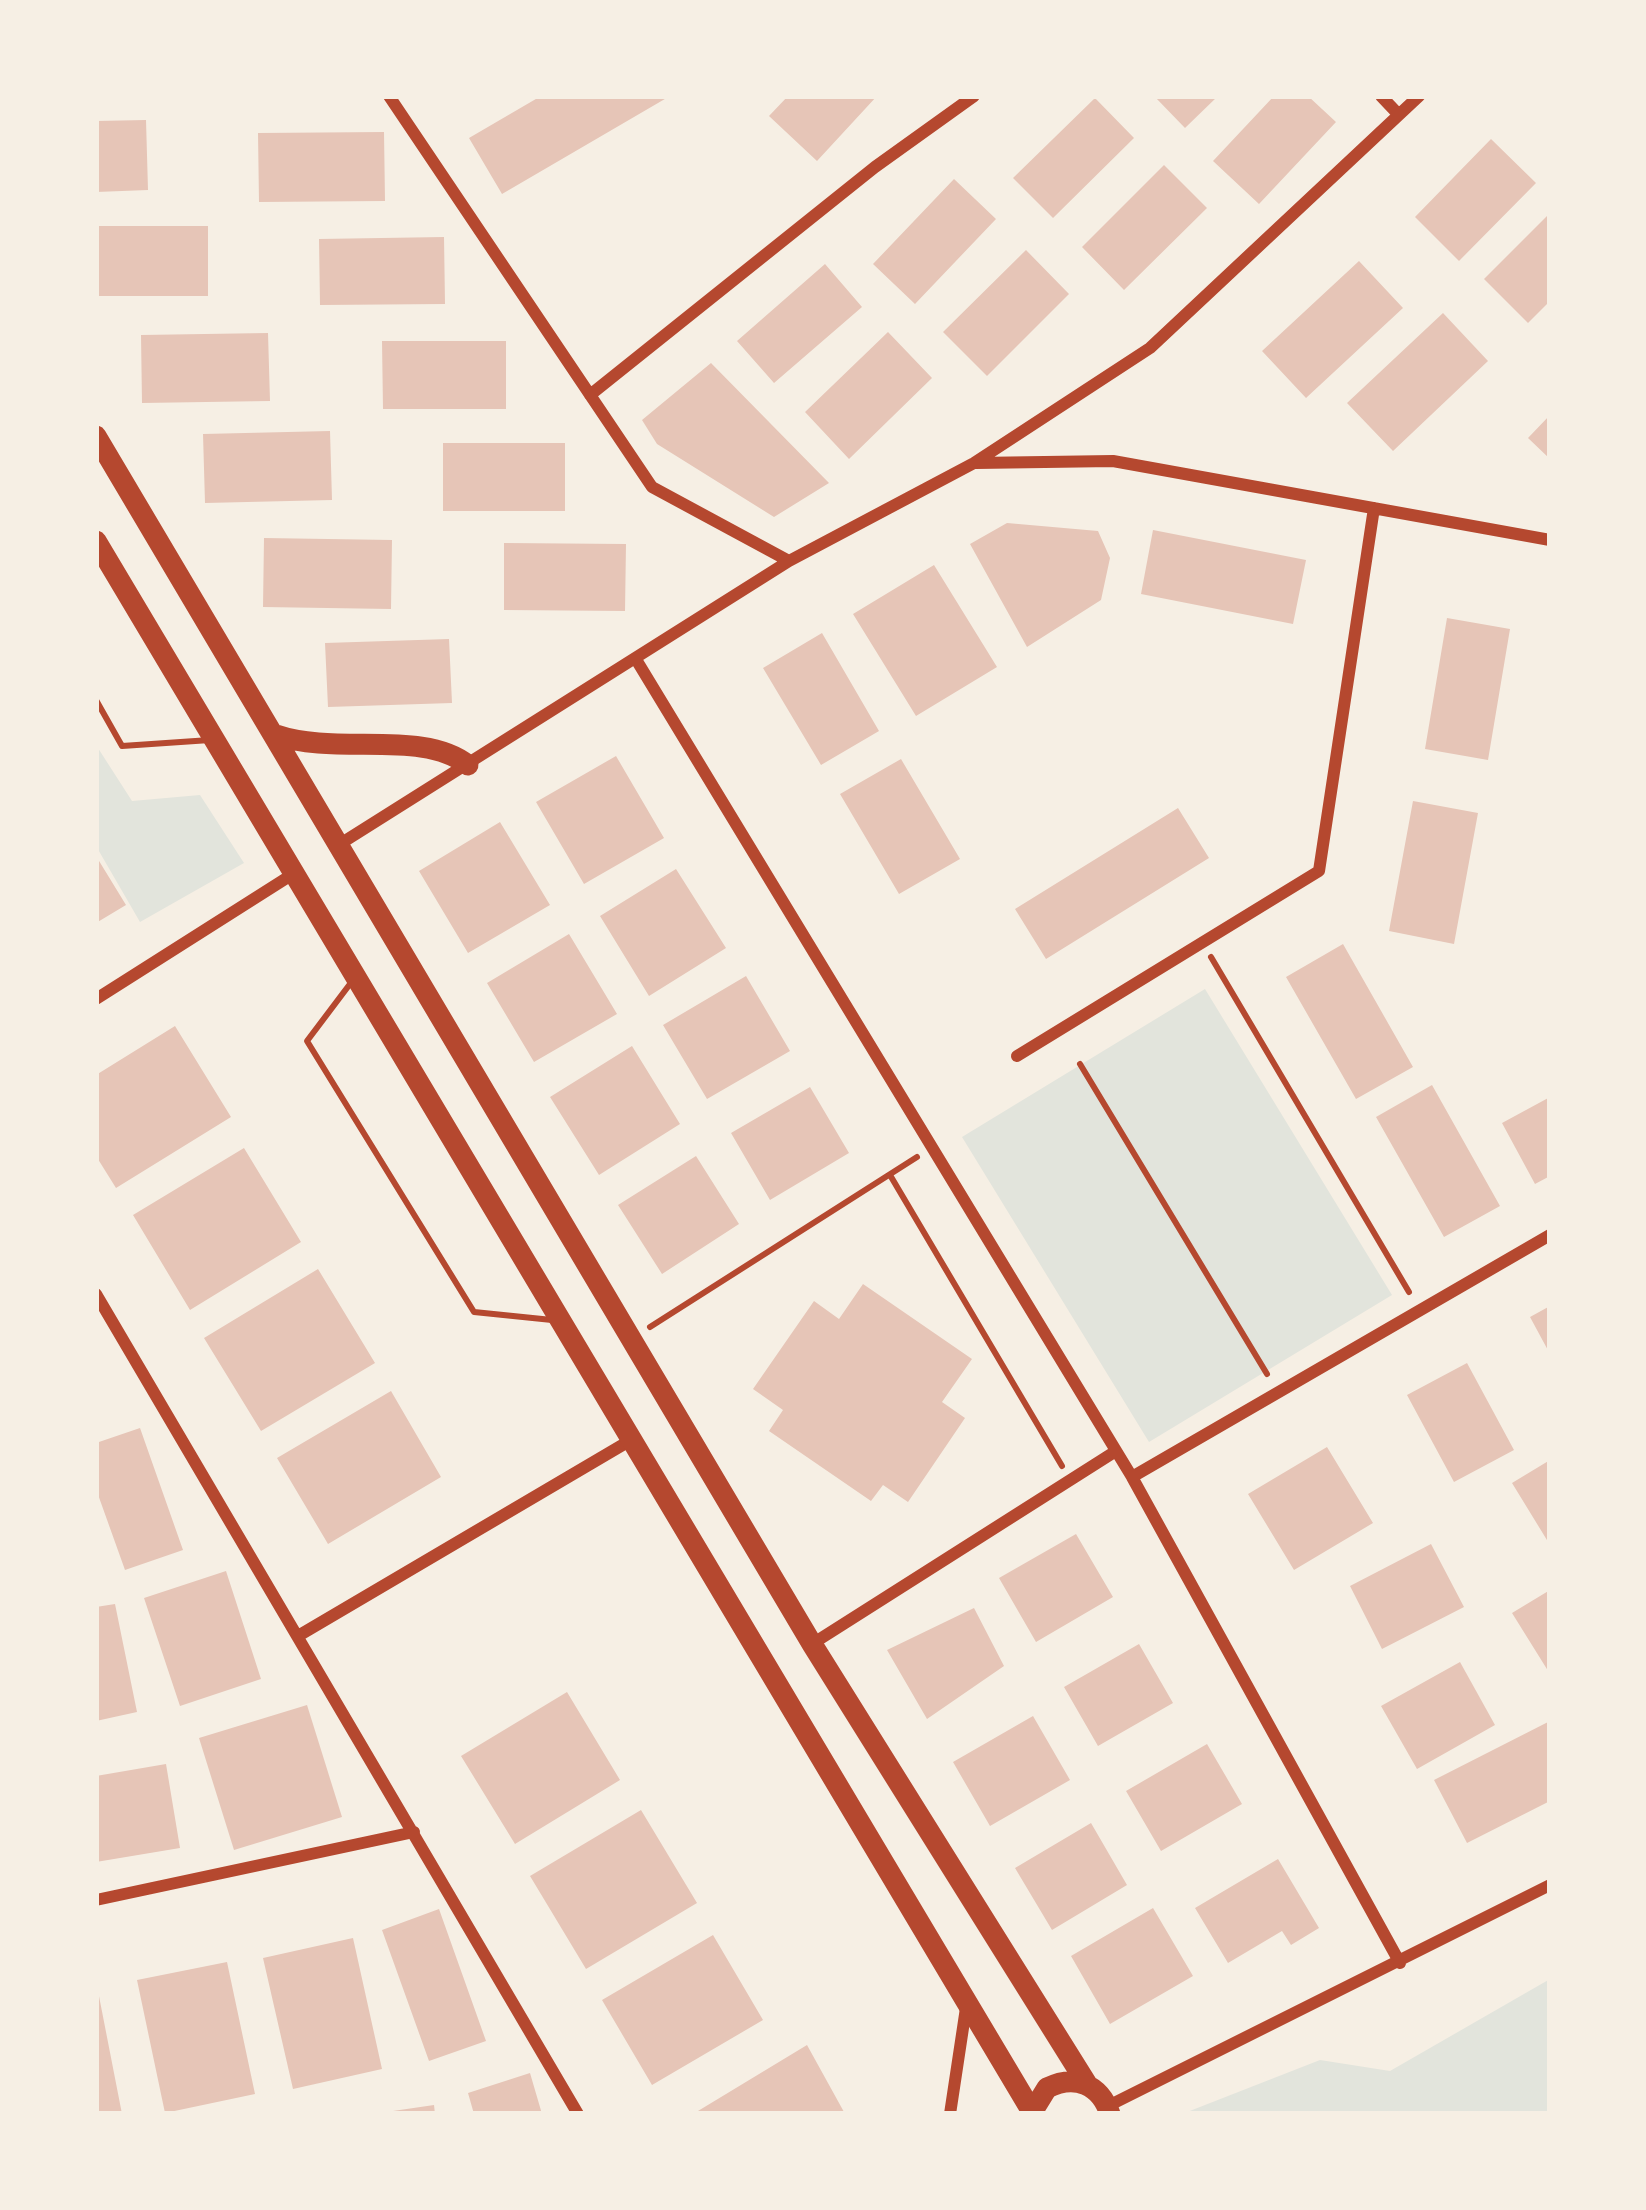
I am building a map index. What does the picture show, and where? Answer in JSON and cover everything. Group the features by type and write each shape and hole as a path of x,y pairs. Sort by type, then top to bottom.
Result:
{"main road":[{"path":"96,436 812,1644 1087,2084 1109,2110"},
{"path":"96,541 1027,2113 1047,2087 1060,2081 1087,2084"},
{"path":"276,735 336,748 430,747 468,765"}],"street":[{"path":"389,96 652,488 789,561"},
{"path":"590,395 974,96"},
{"path":"1381,96 1399,115"},
{"path":"340,844 789,561 974,463 1150,348 1418,96"},
{"path":"974,463 1113,461 1550,540"},
{"path":"1016,1056 1318,871 1374,508"},
{"path":"637,661 1132,1477 1400,1963"},
{"path":"96,999 293,874"},
{"path":"1132,1477 1550,1235"},
{"path":"96,1294 578,2114"},
{"path":"298,1636 631,1440"},
{"path":"812,1644 1116,1451"},
{"path":"96,1900 414,1832"},
{"path":"1109,2110 1550,1885"},
{"path":"950,2114 966,2007"}],"lane":[{"path":"96,700 122,746 213,739"},
{"path":"355,978 307,1041 474,1312 559,1321"}],"path":[{"path":"1202,943 1420,1310"},
{"path":"1080,1064 1279,1392"},
{"path":"632,1339 932,1148"},
{"path":"890,1174 1070,1480"}],"shaded area":[{"path":"96,745 132,801 200,795 244,863 140,922 96,846"},
{"path":"1205,989 1392,1295 1149,1442 962,1137"},
{"path":"1550,1979 1550,2114 1182,2114 1320,2060 1390,2071"}],"building":[{"path":"541,96 670,96 502,194 469,138"},
{"path":"788,96 877,96 817,161 769,116"},
{"path":"1154,96 1218,96 1185,128"},
{"path":"1274,96 1308,96 1336,122 1259,204 1213,161"},
{"path":"1095,98 1134,138 1053,218 1013,178"},
{"path":"146,120 148,190 96,192 96,121"},
{"path":"384,132 385,201 259,202 258,133"},
{"path":"1491,139 1536,183 1459,261 1415,217"},
{"path":"1164,165 1207,208 1124,290 1082,247"},
{"path":"954,179 996,219 915,304 873,264"},
{"path":"1550,213 1550,301 1528,323 1484,279"},
{"path":"96,226 208,226 208,296 96,296"},
{"path":"444,237 445,304 320,305 319,239"},
{"path":"1026,250 1069,294 987,376 943,332"},
{"path":"1359,261 1403,308 1306,398 1262,351"},
{"path":"825,264 862,307 774,383 737,341"},
{"path":"1443,313 1488,361 1393,451 1347,403"},
{"path":"888,332 932,378 849,459 805,412"},
{"path":"268,333 270,401 142,403 141,335"},
{"path":"382,341 506,341 506,409 383,409"},
{"path":"711,363 829,483 774,517 657,444 642,420"},
{"path":"1550,415 1550,459 1528,438"},
{"path":"330,431 332,500 205,503 203,434"},
{"path":"443,443 565,443 565,511 443,511"},
{"path":"1007,523 1098,531 1110,558 1101,600 1027,647 970,544"},
{"path":"1153,530 1306,560 1293,624 1141,594"},
{"path":"264,538 392,540 391,609 263,607"},
{"path":"504,543 626,544 625,611 504,610"},
{"path":"934,565 997,667 916,716 853,614"},
{"path":"1447,618 1510,629 1488,760 1425,749"},
{"path":"822,633 879,731 821,765 763,668"},
{"path":"449,639 452,703 328,707 325,643"},
{"path":"616,756 664,838 584,884 536,802"},
{"path":"901,759 960,859 899,894 840,794"},
{"path":"1413,801 1478,813 1454,944 1389,931"},
{"path":"1178,808 1209,858 1046,959 1015,909"},
{"path":"500,822 550,905 468,953 419,871"},
{"path":"96,856 126,905 96,923"},
{"path":"676,869 726,948 649,996 600,916"},
{"path":"569,934 617,1014 534,1062 487,983"},
{"path":"1343,944 1413,1067 1356,1099 1286,977"},
{"path":"746,976 790,1051 707,1099 663,1025"},
{"path":"175,1026 231,1117 116,1188 96,1156 96,1075"},
{"path":"632,1046 680,1124 599,1175 550,1097"},
{"path":"1432,1085 1500,1206 1444,1237 1376,1117"},
{"path":"810,1087 849,1153 770,1200 731,1133"},
{"path":"1550,1097 1550,1176 1535,1184 1502,1123"},
{"path":"244,1148 301,1242 190,1310 133,1215"},
{"path":"696,1156 739,1224 662,1274 618,1205"},
{"path":"318,1269 375,1363 261,1431 204,1338"},
{"path":"863,1284 972,1359 942,1402 965,1418 908,1502 883,1485 871,1501 769,1431 783,1410 753,1389 814,1301 839,1319"},
{"path":"1550,1306 1550,1354 1530,1317"},
{"path":"1467,1363 1514,1450 1454,1482 1407,1395"},
{"path":"391,1391 441,1477 328,1544 277,1458"},
{"path":"140,1428 183,1550 125,1570 96,1489 96,1443"},
{"path":"1327,1447 1373,1523 1294,1570 1248,1494"},
{"path":"1550,1460 1550,1545 1512,1483"},
{"path":"1076,1534 1113,1597 1036,1642 999,1578"},
{"path":"1431,1544 1464,1607 1382,1649 1350,1586"},
{"path":"226,1571 261,1679 180,1706 144,1598"},
{"path":"1550,1590 1550,1674 1512,1613"},
{"path":"115,1604 137,1712 96,1721 96,1607"},
{"path":"974,1608 1004,1666 927,1719 887,1650"},
{"path":"1139,1644 1173,1703 1098,1746 1064,1687"},
{"path":"1460,1662 1495,1725 1417,1769 1381,1706"},
{"path":"567,1692 620,1780 515,1844 461,1756"},
{"path":"307,1705 342,1817 234,1850 199,1738"},
{"path":"1033,1716 1070,1780 990,1826 953,1762"},
{"path":"1550,1721 1550,1801 1467,1843 1434,1780"},
{"path":"1207,1744 1242,1804 1161,1851 1126,1791"},
{"path":"166,1764 180,1848 96,1862 96,1776"},
{"path":"641,1810 697,1903 586,1969 530,1876"},
{"path":"1091,1823 1127,1885 1052,1930 1015,1868"},
{"path":"1278,1859 1319,1928 1291,1945 1282,1931 1228,1963 1195,1908"},
{"path":"1153,1908 1193,1976 1110,2024 1071,1956"},
{"path":"439,1909 486,2041 429,2061 382,1930"},
{"path":"713,1935 763,2020 652,2085 602,2000"},
{"path":"353,1938 382,2069 293,2089 263,1958"},
{"path":"227,1962 255,2094 165,2113 137,1980"},
{"path":"98,1991 122,2114 96,2114"},
{"path":"807,2045 844,2112 693,2114"},
{"path":"530,2073 542,2114 474,2114 468,2093"},
{"path":"434,2105 435,2114 393,2111"}]}
